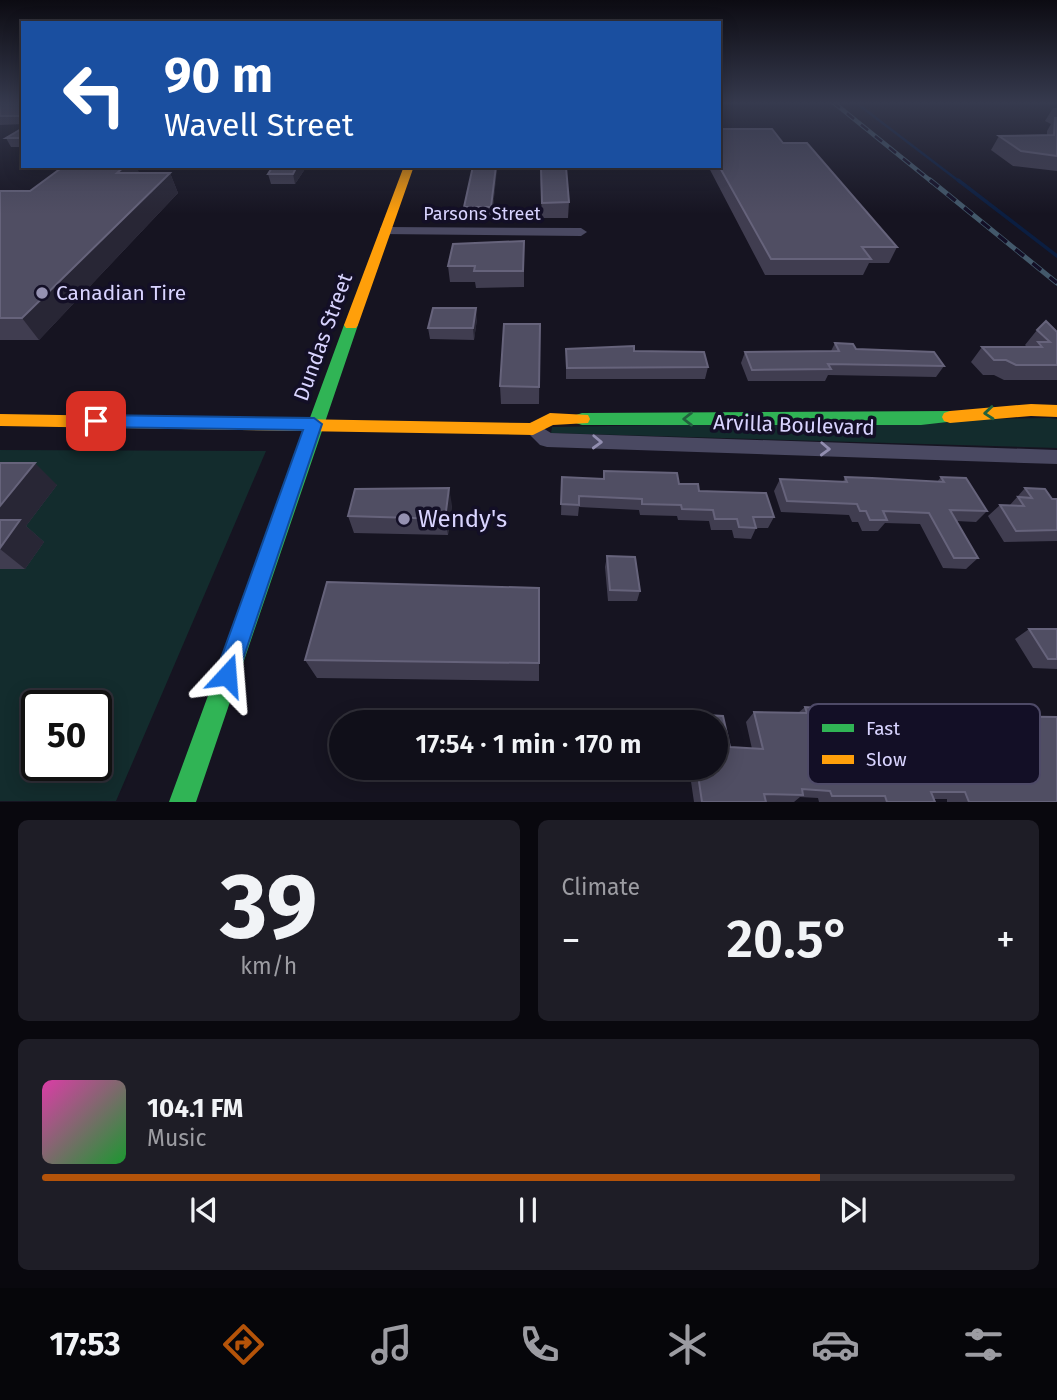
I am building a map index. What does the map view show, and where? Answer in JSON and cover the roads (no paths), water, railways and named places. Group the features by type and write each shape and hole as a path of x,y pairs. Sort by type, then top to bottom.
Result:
{"street":[{"name":"Dundas Street","path":"182,802 314,424 408,168"},
{"name":"Parsons Street","path":"384,231 581,232"},
{"name":"Arvilla Boulevard","path":"0,420 533,429 550,419 921,419 1031,410 1057,411"},
{"name":"Arvilla Boulevard","path":"533,429 547,440 1057,457"}],"waterway":[{"path":"904,139 960,182"},
{"path":"958,180 1057,256"}],"railway":[{"path":"879,139 932,182"},
{"path":"930,180 1057,283"}],"place":[{"name":"Canadian Tire","path":"42,293"},
{"name":"Wendy's","path":"404,519"}]}
